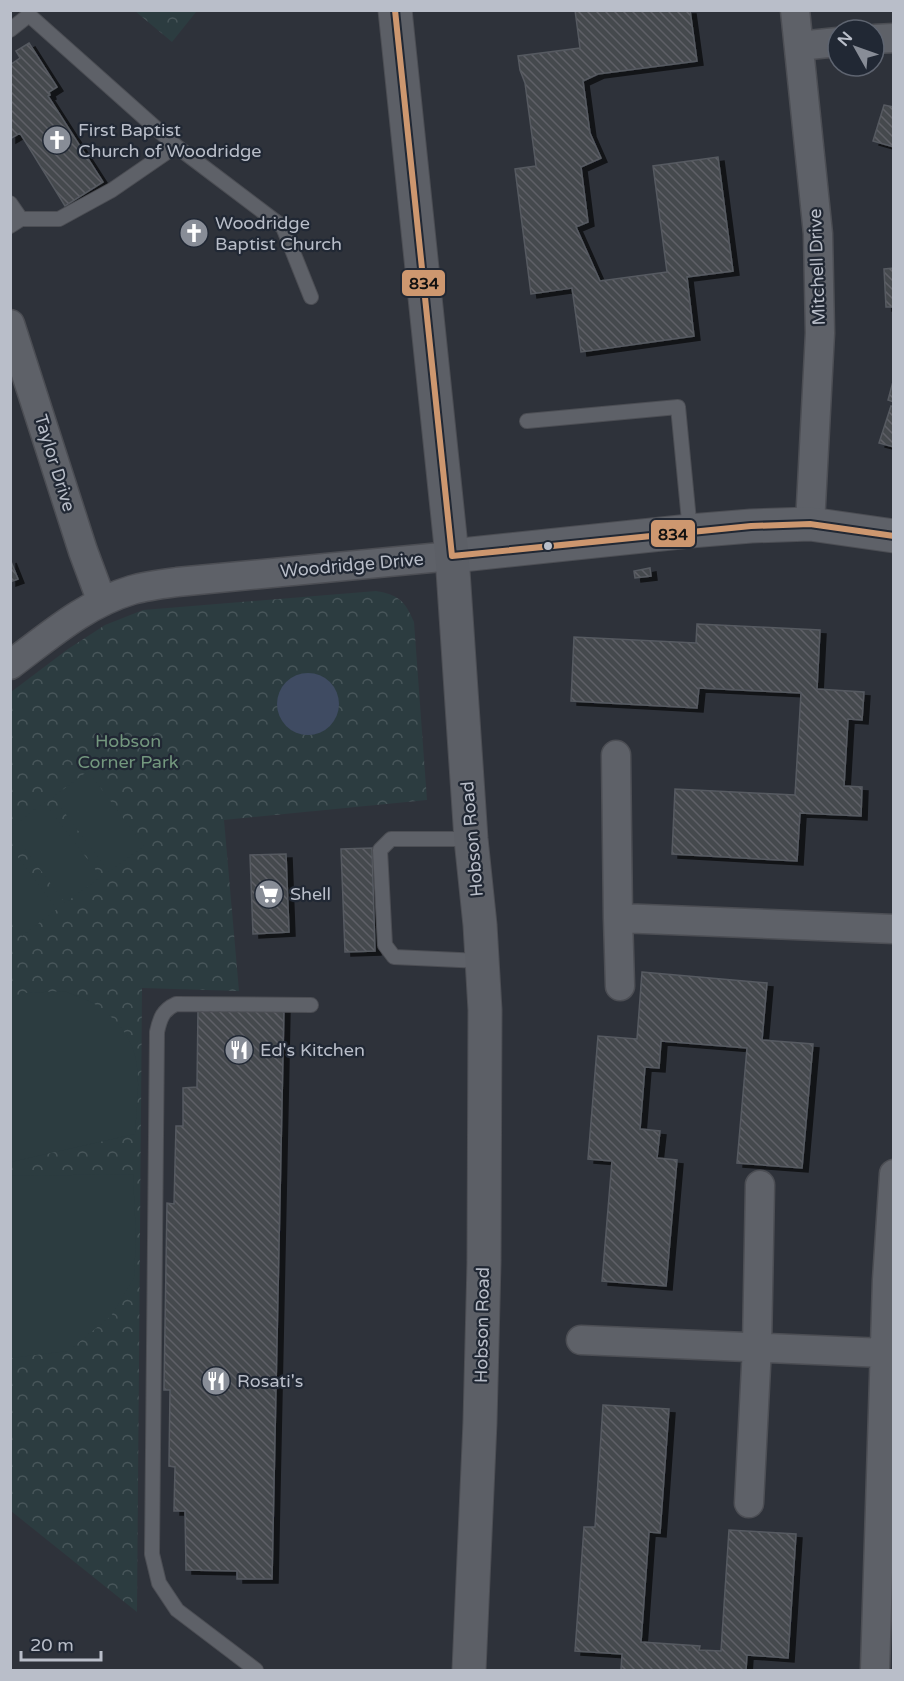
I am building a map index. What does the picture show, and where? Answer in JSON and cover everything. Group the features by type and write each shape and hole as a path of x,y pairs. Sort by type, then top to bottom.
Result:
{"main road":[{"name":"Hobson Road","path":"395,10 452,556 485,1010 484,1263 480,1422 469,1671"}],"street":[{"name":"Mitchell Drive","path":"795,10 818,234 820,333 810,524"},
{"path":"799,46 826,43"},
{"name":"Taylor Drive","path":"10,324 83,551 102,602"},
{"name":"Woodridge Drive","path":"10,665 70,620 102,602 132,590 177,582 690,531 810,524 894,536"},
{"path":"616,755 620,986"},
{"path":"618,918 894,929"},
{"path":"874,1671 894,1174"},
{"path":"749,1503 757,1347 760,1185"},
{"path":"581,1340 885,1353"}],"lane":[{"path":"10,30 29,15 176,146 283,227 311,297"},
{"path":"10,203 16,222 59,219 112,190 176,146"},
{"path":"527,421 678,407 690,531"},
{"path":"471,839 391,839 380,850 385,945 394,957 482,961"},
{"path":"256,1671 177,1610 159,1582 152,1554 157,1032 160,1019 167,1008 176,1004 311,1005"}],"green space":[{"path":"135,11 196,12 172,42"},
{"name":"Hobson Corner Park","path":"376,591 400,600 414,622 427,800 224,820 239,991 142,988 137,1612 11,1511 11,692 68,649 105,625 143,610"},
{"path":"88,771 144,846 109,872 53,797"},
{"path":"44,802 101,877 65,903 11,830"},
{"path":"11,848 57,909 22,936 11,921"},
{"path":"65,991 99,1007 117,1023 134,1051 138,1082 135,1134 11,1162 11,999 23,993"},
{"path":"133,1174 136,1237 134,1278 111,1316 68,1351 11,1358 11,1176"}],"water":[{"path":"308,673 320,675 330,682 337,692 339,704 337,716 330,726 320,733 308,735 296,733 286,726 279,716 277,704 279,692 286,682 296,675"}],"building":[{"path":"575,10 690,10 697,61 598,74 583,81 590,133 601,158 581,167 588,222 576,227 600,281 667,272 653,166 718,157 733,271 687,277 694,336 581,352 572,288 531,294 515,169 536,166 525,83 518,56 580,48"},
{"name":"First Baptist Church of Woodridge","path":"29,43 57,87 49,92 48,96 103,182 65,206 20,133 10,139 10,65 20,58 16,51"},
{"path":"884,105 894,107 894,147 873,141"},
{"path":"894,268 894,307 886,307 884,269"},
{"path":"894,378 894,402 888,400"},
{"path":"891,406 894,407 894,447 879,443"},
{"path":"10,559 18,579 10,582"},
{"path":"650,568 651,576 635,578 634,571"},
{"path":"697,624 820,630 817,689 864,692 862,720 848,719 844,786 862,787 861,816 800,813 797,861 672,854 675,789 795,795 801,693 699,688 697,708 571,701 574,637 696,643"},
{"name":"Shell","path":"372,848 375,951 345,952 341,849"},
{"name":"Shell","path":"286,854 289,932 253,934 250,855"},
{"path":"642,972 767,983 762,1040 813,1044 802,1168 737,1163 747,1048 661,1041 659,1068 645,1067 640,1129 660,1131 657,1158 677,1160 666,1286 602,1281 612,1161 588,1159 598,1036 637,1039"},
{"path":"284,1007 272,1579 237,1579 237,1571 186,1570 185,1511 174,1511 175,1467 169,1466 170,1390 164,1390 167,1203 174,1204 176,1126 183,1126 183,1088 197,1087 198,1009"},
{"path":"603,1405 669,1409 660,1533 649,1532 641,1642 700,1646 699,1650 721,1651 729,1530 796,1534 788,1658 747,1655 746,1670 621,1670 622,1654 575,1651 584,1527 595,1527"}],"transit line":[{"name":"834","path":"395,10 452,556"},
{"name":"834","path":"452,556 751,526 810,524 894,536"}],"place":[{"name":"First Baptist Church of Woodridge","path":"57,140"},
{"name":"Woodridge Baptist Church","path":"194,233"},
{"name":"Shell","path":"269,894"},
{"name":"Ed's Kitchen","path":"239,1050"},
{"name":"Rosati's","path":"216,1381"}]}
